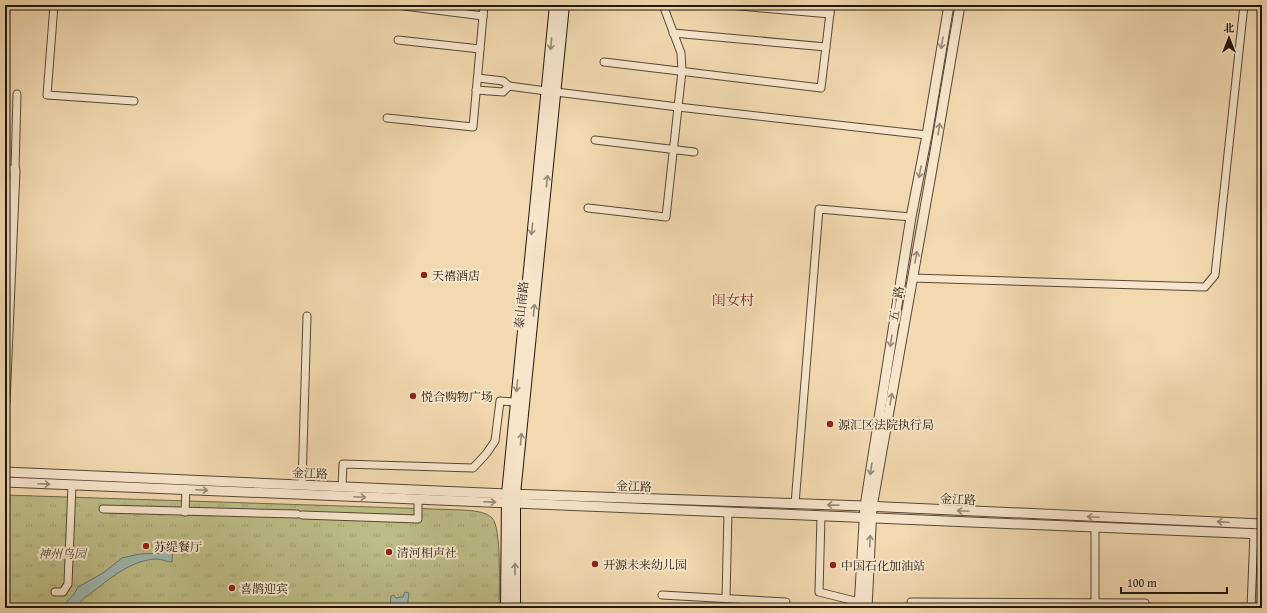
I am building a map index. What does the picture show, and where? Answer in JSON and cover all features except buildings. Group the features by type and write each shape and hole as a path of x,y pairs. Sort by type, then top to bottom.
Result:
{"main road":[{"name":"泰山南路","path":"551,92 555,5"},
{"name":"泰山南路","path":"515,608 511,499 551,92 564,5"},
{"name":"泰山南路","path":"506,608 515,402 523,366"}],"street":[{"path":"54,5 47,95 134,101"},
{"path":"387,118 473,127 484,5"},
{"path":"588,208 666,217 682,71 681,53 662,5"},
{"path":"728,5 830,14"},
{"path":"604,62 821,88 831,5"},
{"name":"五一路","path":"859,605 868,507 911,217 927,135 949,5"},
{"name":"五一路","path":"868,507 912,278 960,5"},
{"path":"912,278 1206,287 1215,275 1244,5"},
{"path":"404,6 483,16"},
{"path":"673,33 826,47"},
{"path":"398,40 480,49"},
{"path":"478,78 504,81 509,86 551,92 927,135"},
{"path":"476,90 503,92 509,86"},
{"path":"5,402 10,170 18,94"},
{"path":"595,140 694,152"},
{"path":"925,144 936,146"},
{"path":"795,504 819,209 911,217"},
{"path":"302,484 307,316"},
{"path":"342,496 343,464 473,468 486,454 495,441 500,401 515,402"},
{"name":"金江路","path":"5,472 342,486 511,499 728,512 1095,527 1258,529"},
{"path":"185,512 187,480"},
{"name":"金江路","path":"5,482 418,500 678,500 795,504 1258,529"},
{"path":"55,592 63,592 69,579 72,485"},
{"path":"103,509 418,519 418,500"},
{"path":"678,500 678,509"},
{"path":"726,598 728,512"},
{"path":"821,516 819,592 859,605"},
{"name":"五一路","path":"867,517 868,608"},
{"path":"1095,527 1095,605"},
{"path":"1251,608 1258,529"},
{"path":"662,595 786,602"},
{"path":"911,602 1095,605 1145,603"}],"green space":[{"name":"神州鸟园","path":"5,495 463,510 479,512 492,518 495,524 499,546 499,608 5,608"}],"water":[{"path":"173,545 172,562 157,559 139,562 123,570 84,598 77,608 61,608 74,594 78,587 103,573 122,558 140,554 163,553"},
{"path":"405,592 409,593 407,608 390,608 391,596 394,595 396,598 403,597"}],"place":[{"name":"天禧酒店","path":"424,275"},
{"name":"悦合购物广场","path":"413,396"},
{"name":"源汇区法院执行局","path":"830,424"},
{"name":"苏缇餐厅","path":"146,546"},
{"name":"清河相声社","path":"389,552"},
{"name":"开源未来幼儿园","path":"595,564"},
{"name":"中国石化加油站","path":"833,565"},
{"name":"喜鹊迎宾","path":"232,588"}],"district":[{"name":"闺女村","path":"733,300"}]}
